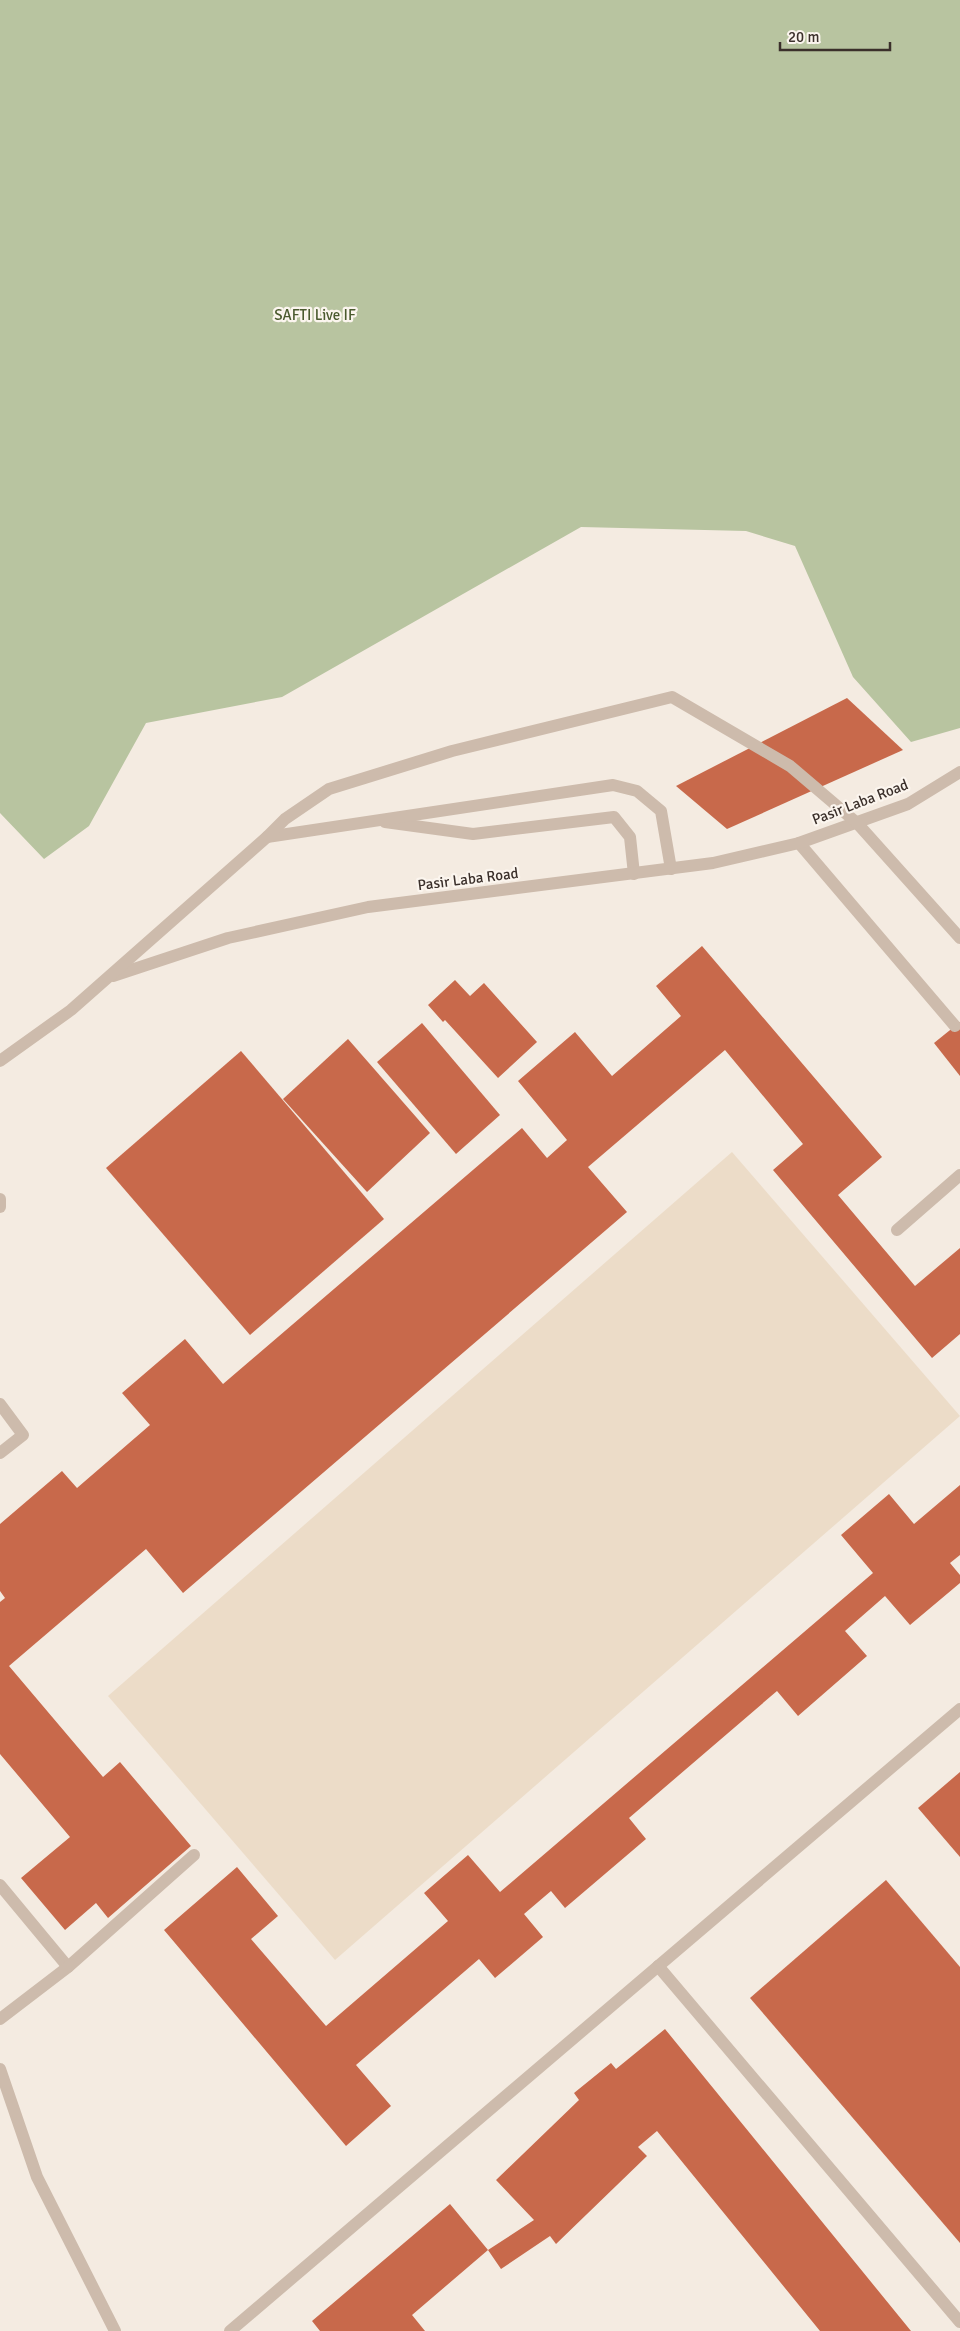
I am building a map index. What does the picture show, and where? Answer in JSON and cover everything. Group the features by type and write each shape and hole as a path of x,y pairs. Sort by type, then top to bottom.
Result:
{"street":[{"path":"108,978 285,819 329,790 452,751 672,697 790,766 856,823 960,938"},
{"name":"Pasir Laba Road","path":"0,1061 71,1010 108,978 228,938 368,907 713,863 798,842 908,804 960,772"},
{"path":"267,837 613,784 637,791 660,811 672,869"},
{"path":"370,820 473,834 614,817 630,838 634,874"},
{"path":"798,842 955,1026"},
{"path":"897,1230 960,1174"},
{"path":"0,1199 0,1207"},
{"path":"0,1404 22,1435 0,1453"},
{"path":"230,2331 960,1709"},
{"path":"0,2019 68,1967 194,1855"},
{"path":"0,1884 68,1967"},
{"path":"658,1966 960,2322"},
{"path":"0,2070 37,2176 115,2331"}],"green space":[{"name":"SAFTI Live IF","path":"0,0 960,0 960,728 911,742 853,677 795,546 746,531 581,527 282,697 146,723 89,826 44,859 0,813"}],"shaded area":[{"path":"732,1152 960,1416 335,1960 108,1696"}],"building":[{"path":"847,698 903,750 727,829 676,786"},
{"path":"702,946 882,1157 838,1195 915,1286 960,1248 960,1334 932,1358 773,1170 803,1144 725,1050 588,1167 627,1212 183,1593 146,1549 9,1666 103,1777 120,1762 191,1846 108,1918 96,1903 65,1930 21,1878 70,1837 0,1754 0,1602 5,1598 0,1591 0,1524 62,1471 77,1488 150,1425 122,1393 185,1339 223,1384 522,1128 547,1158 567,1140 518,1081 575,1032 612,1076 681,1016 656,986"},
{"path":"455,980 470,996 484,983 537,1042 498,1078 445,1020 443,1022 428,1005"},
{"path":"960,1022 960,1076 934,1043"},
{"path":"422,1023 500,1115 456,1154 377,1062"},
{"path":"348,1039 430,1133 367,1192 283,1099"},
{"path":"241,1051 384,1219 250,1335 106,1168"},
{"path":"960,1485 960,1555 950,1563 960,1575 960,1583 910,1625 885,1596 845,1631 867,1656 798,1716 777,1691 629,1818 646,1839 565,1908 551,1891 524,1914 543,1937 495,1978 479,1959 356,2065 391,2106 346,2146 164,1930 237,1867 278,1916 251,1939 326,2026 448,1921 424,1893 468,1855 500,1892 873,1573 841,1535 889,1494 914,1524"},
{"path":"960,1772 960,1857 918,1808"},
{"path":"886,1880 960,1967 960,2243 750,1998"},
{"path":"665,2029 911,2331 820,2331 657,2131 638,2147 647,2156 556,2244 550,2236 501,2269 488,2250 534,2220 496,2180 579,2100 574,2093 611,2063 616,2069"},
{"path":"450,2204 488,2250 412,2315 425,2331 320,2331 312,2321"}]}
